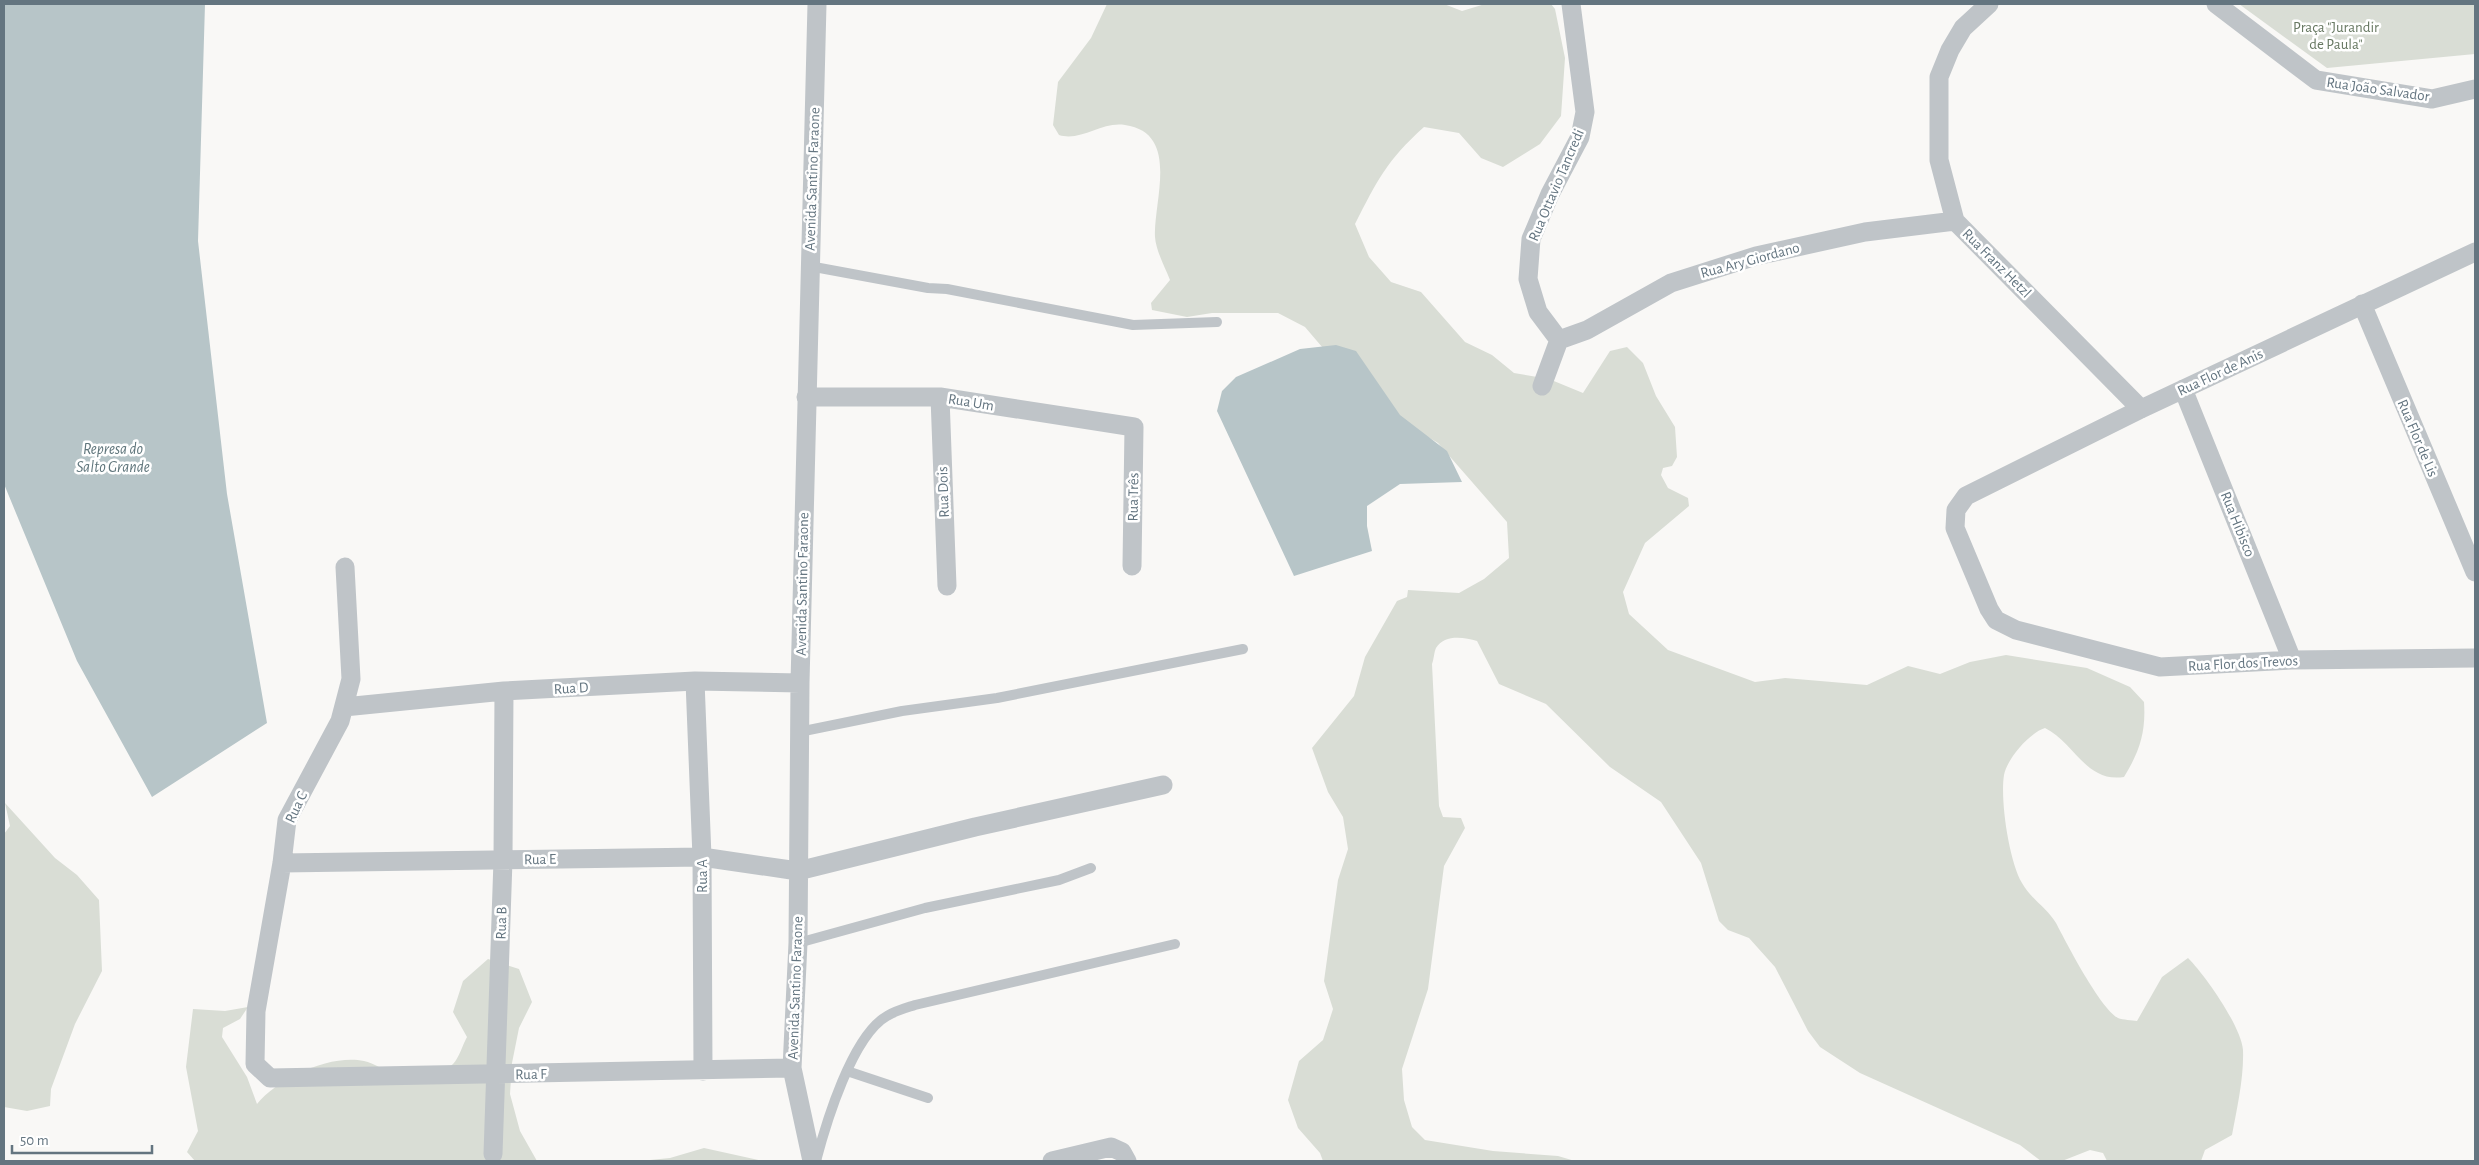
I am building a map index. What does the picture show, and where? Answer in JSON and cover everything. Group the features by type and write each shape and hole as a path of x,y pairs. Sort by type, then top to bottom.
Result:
{"street":[{"name":"Avenida Santino Faraone","path":"814,1161 792,1068 798,943 799,732 809,266 817,4"},
{"name":"Rua Ottavio Tancredi","path":"1559,340 1538,312 1528,279 1531,239 1550,194 1580,137 1585,112 1571,4"},
{"name":"Rua Franz Hetzl","path":"1989,4 1963,28 1950,50 1939,78 1939,160 1955,221 2141,408"},
{"name":"Rua João Salvador","path":"2216,4 2316,80 2432,99 2475,89"},
{"name":"Rua Ary Giordano","path":"1559,340 1587,330 1671,283 1756,256 1865,232 1955,221"},
{"name":"Rua Flor de Anis","path":"1966,496 2141,408 2475,252"},
{"name":"Rua Flor de Lis","path":"2362,304 2475,572"},
{"path":"1542,386 1559,340"},
{"name":"Rua Hibisco","path":"2184,389 2292,660"},
{"name":"Rua Um","path":"806,397 940,397 1134,427"},
{"name":"Rua Dois","path":"940,397 947,586"},
{"name":"Rua Três","path":"1132,566 1134,427"},
{"name":"Rua Flor dos Trevos","path":"1966,496 1956,510 1956,528 1986,604 1996,620 2016,630 2160,667 2292,660 2475,658"},
{"name":"Rua C","path":"270,1078 255,1064 256,1011 282,863 287,820 340,721 351,679 345,567"},
{"name":"Rua D","path":"344,707 504,691 695,681 800,683"},
{"name":"Rua A","path":"695,681 702,857 703,1071"},
{"name":"Rua B","path":"493,1154 503,860 504,691"},
{"path":"798,871 975,827 1163,785"},
{"name":"Rua E","path":"282,863 702,857 798,871"},
{"name":"Rua F","path":"270,1078 792,1068"},
{"path":"1052,1161 1111,1147 1122,1152 1127,1161"}],"lane":[{"path":"809,266 928,288 947,289 1133,325 1217,322"},
{"path":"799,732 902,711 997,698 1243,649"},
{"path":"798,943 926,908 1058,880 1091,868"},
{"path":"814,1161 827,1118 848,1071 865,1038 886,1016 915,1005 1175,944"},
{"path":"848,1071 928,1098"}],"green space":[{"path":"1107,4 1444,4 1462,11 1485,4 1551,4 1555,9 1565,58 1561,116 1540,144 1503,167 1481,158 1459,133 1424,127 1401,150 1384,172 1355,224 1369,257 1391,282 1421,292 1465,342 1492,355 1514,373 1549,379 1583,393 1610,351 1627,347 1643,363 1656,396 1675,427 1677,457 1672,466 1663,468 1661,475 1668,488 1688,498 1689,506 1645,543 1623,592 1629,614 1668,650 1755,682 1785,678 1867,685 1908,666 1940,674 1970,662 2006,655 2087,668 2130,687 2144,702 2144,723 2138,750 2124,777 2111,777 2100,774 2090,768 2065,743 2045,728 2032,735 2014,754 2006,769 2003,786 2007,830 2013,860 2025,888 2056,923 2093,989 2102,1002 2118,1018 2137,1021 2162,977 2188,958 2203,976 2229,1015 2241,1040 2243,1050 2241,1082 2232,1135 2205,1150 2201,1161 2107,1161 2103,1153 2090,1150 2062,1161 2041,1161 2020,1145 1860,1073 1820,1047 1808,1031 1775,967 1749,938 1728,930 1719,921 1701,863 1661,802 1610,767 1546,704 1499,684 1477,641 1455,638 1444,640 1440,644 1435,650 1432,664 1439,806 1443,817 1461,818 1465,828 1444,866 1428,989 1402,1069 1404,1100 1412,1127 1425,1140 1493,1151 1558,1156 1575,1161 1323,1161 1320,1153 1298,1128 1288,1100 1299,1061 1323,1040 1333,1009 1324,981 1338,880 1348,849 1343,817 1328,792 1312,748 1354,696 1365,657 1397,601 1407,597 1408,590 1459,593 1484,579 1509,558 1507,522 1438,443 1408,425 1340,368 1305,327 1278,313 1212,313 1187,317 1152,310 1151,303 1170,280 1155,237 1160,171 1159,155 1153,141 1142,131 1125,125 1108,126 1075,136 1067,136 1059,135 1053,125 1058,82 1091,38"},
{"name":"Praça \"Jurandir de Paula\"","path":"2239,4 2475,4 2475,54 2327,68"},
{"path":"5,803 55,858 77,875 99,900 102,971 75,1024 51,1089 50,1106 27,1111 4,1107 4,834 10,826"},
{"path":"488,959 519,969 532,1002 519,1028 512,1063 510,1094 520,1131 537,1161 195,1161 187,1152 198,1131 186,1067 193,1009 225,1011 248,1007 240,1019 223,1028 222,1037 247,1077 257,1104 266,1094 291,1077 306,1070 336,1061 364,1061 402,1076 418,1077 433,1075 453,1064 467,1037 453,1012 463,981"},
{"path":"704,1148 763,1161 640,1161 670,1158"}],"water":[{"name":"Represa do Salto Grande","path":"4,4 205,4 198,241 227,494 267,723 152,797 77,661 4,484"},
{"path":"1336,345 1356,351 1400,415 1447,451 1462,482 1400,484 1367,506 1367,526 1372,551 1294,576 1217,411 1222,391 1236,377 1300,349"}]}
